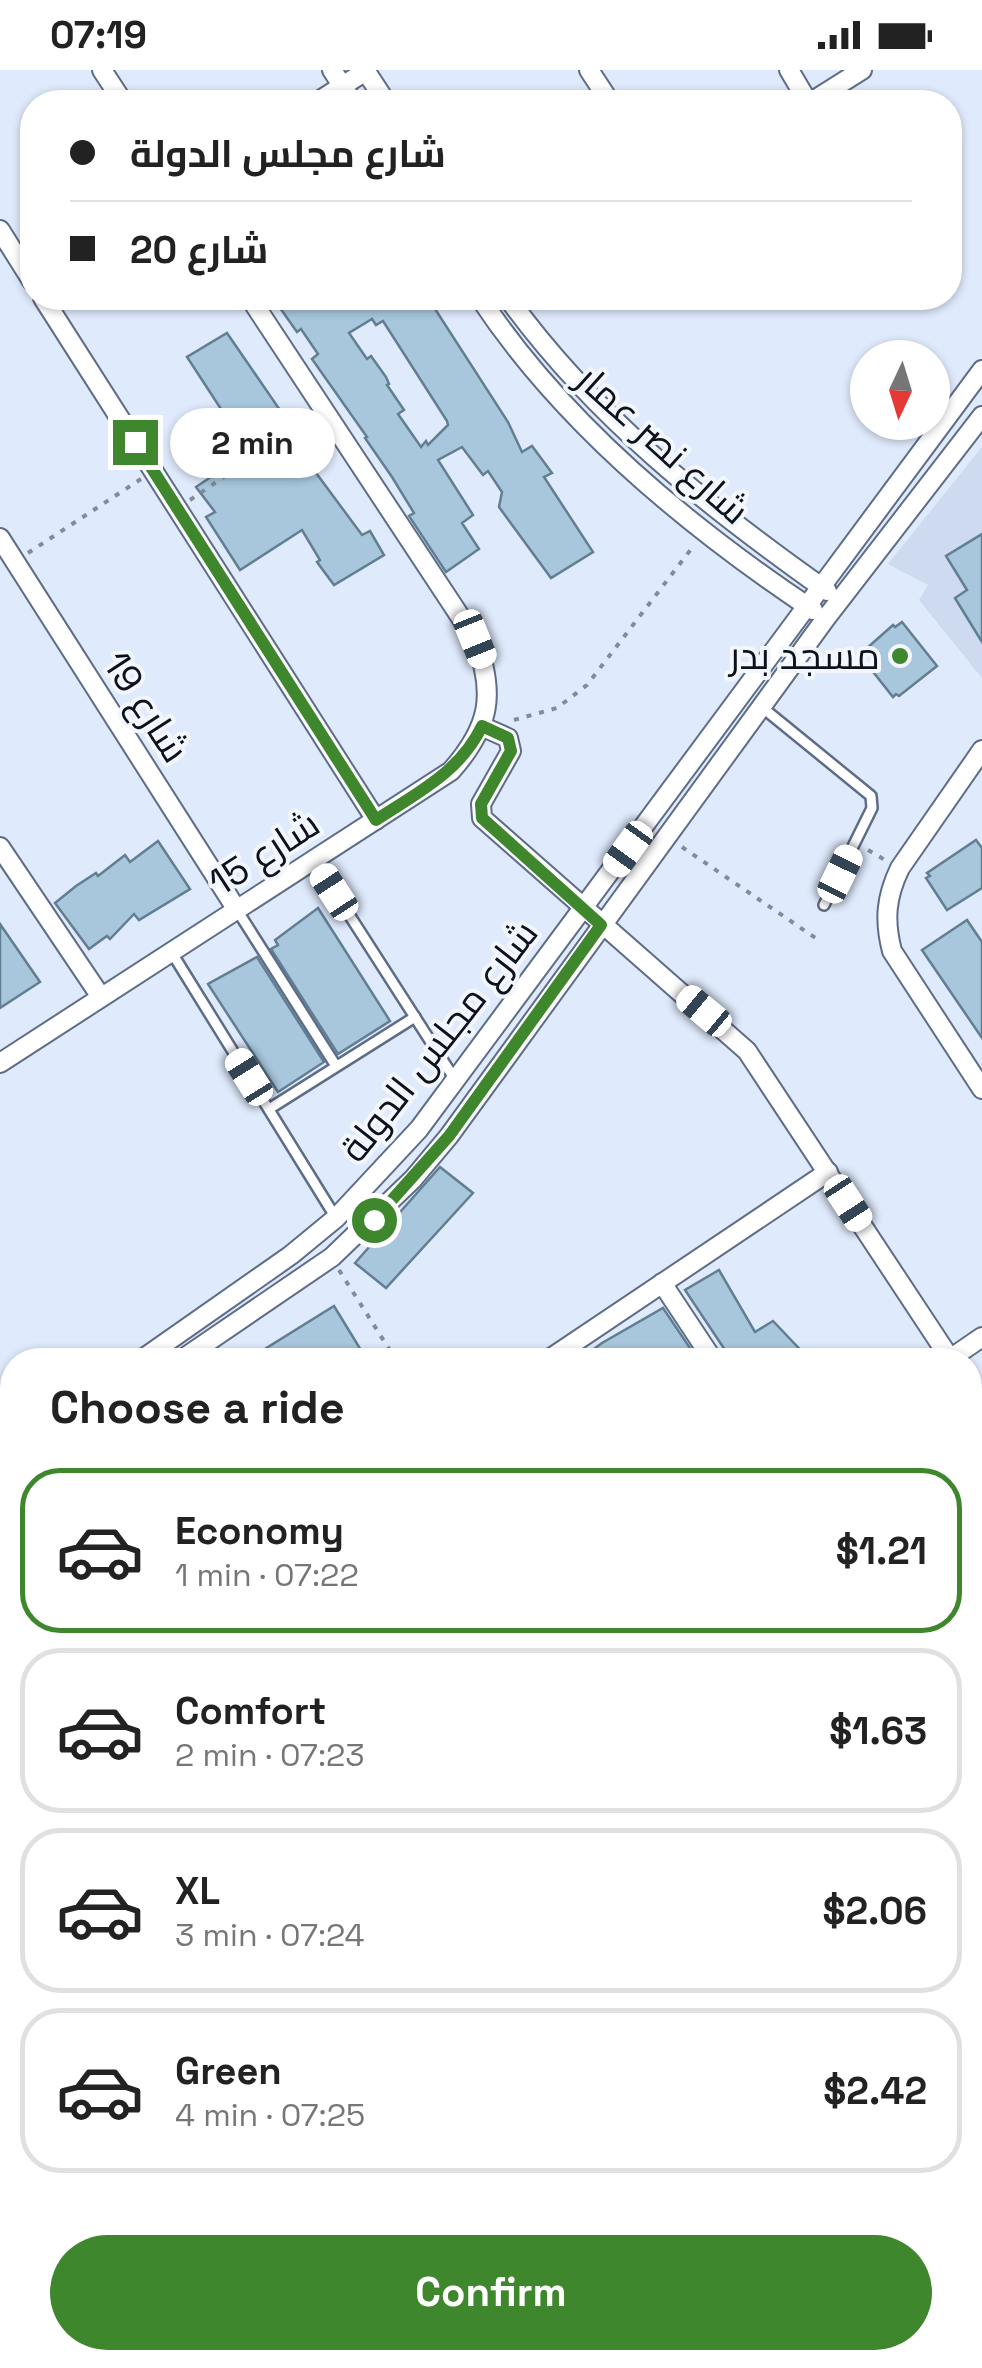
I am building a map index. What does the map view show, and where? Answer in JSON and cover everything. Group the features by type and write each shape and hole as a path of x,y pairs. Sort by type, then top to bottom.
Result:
{"street":[{"path":"337,78 366,70"},
{"path":"830,90 862,70"},
{"path":"3,241 20,264"},
{"path":"51,310 376,820"},
{"path":"258,310 475,639 485,665 488,692 483,723 508,738 511,751 481,804 482,818 582,910 747,1051 944,1348"},
{"name":"شارع نصر عمار","path":"489,310 522,355 596,436 705,530 826,618"},
{"name":"شارع نصر عمار","path":"518,310 540,341 613,421 653,458 839,600"},
{"name":"شارع مجلس الدولة","path":"159,1348 292,1255 336,1218 406,1144 982,370"},
{"name":"شارع مجلس الدولة","path":"199,1348 332,1257 374,1220 449,1136 839,600 982,416"},
{"name":"شارع 19","path":"0,538 237,910"},
{"name":"شارع 15","path":"0,1063 451,770 472,748 483,723"},
{"path":"981,752 900,868 886,908 892,951 982,1089"},
{"path":"0,847 101,997"},
{"path":"566,1348 828,1172"},
{"path":"662,1283 705,1348"}],"lane":[{"path":"763,708 871,796 872,808 824,905"},
{"path":"314,860 456,1081"},
{"path":"237,910 336,1066"},
{"path":"171,952 336,1218"},
{"path":"269,1108 415,1018"}],"path":[{"path":"177,508 323,410"},
{"path":"14,562 154,470"},
{"path":"483,723 522,720 557,708 587,685 705,530"},
{"path":"666,836 817,939"},
{"path":"855,842 900,868"},
{"path":"332,1257 389,1348"}],"shaded area":[{"path":"982,447 982,678 919,600 928,585 888,564"}],"building":[{"path":"281,310 436,310 508,422 522,452 532,446 552,473 544,477 593,552 551,578 499,507 502,492 488,471 483,475 462,447 438,460 473,515 462,523 479,549 446,572 409,516 414,513 367,437 312,359 318,354 301,329 297,332","holes":["372,319 376,325 383,321 447,421 448,425 428,445 426,441 421,447 398,414 404,410 386,377 349,333"]},
{"path":"227,333 282,413 279,414 305,458 362,535 370,531 384,555 334,585 317,562 320,560 302,530 240,570 206,517 215,512 196,487 247,449 187,357"},
{"path":"982,534 982,642 955,598 967,590 946,556"},
{"name":"مسجد بدر","path":"902,622 937,666 893,697 870,668 877,663 866,649"},
{"path":"976,840 982,848 982,888 947,910 926,878 930,876 927,873"},
{"path":"158,841 190,889 139,920 134,914 110,939 107,936 89,949 55,903 125,855 130,862"},
{"path":"318,908 390,1021 338,1054 271,949 278,945 275,940"},
{"path":"967,920 982,942 982,1038 922,950"},
{"path":"0,924 40,982 0,1008"},
{"path":"257,957 324,1062 278,1092 208,984"},
{"path":"440,1167 473,1193 386,1288 355,1263"},
{"path":"719,1270 755,1332 773,1321 799,1348 724,1348 685,1290"},
{"path":"334,1306 360,1348 266,1348"},
{"path":"663,1308 690,1348 595,1348"}],"place":[{"name":"مسجد بدر","path":"900,656"}],"route":[{"path":"135,442 376,820 451,770 472,748 482,726 502,735 508,738 511,751 481,804 482,818 601,925 449,1136 374,1220"}]}
